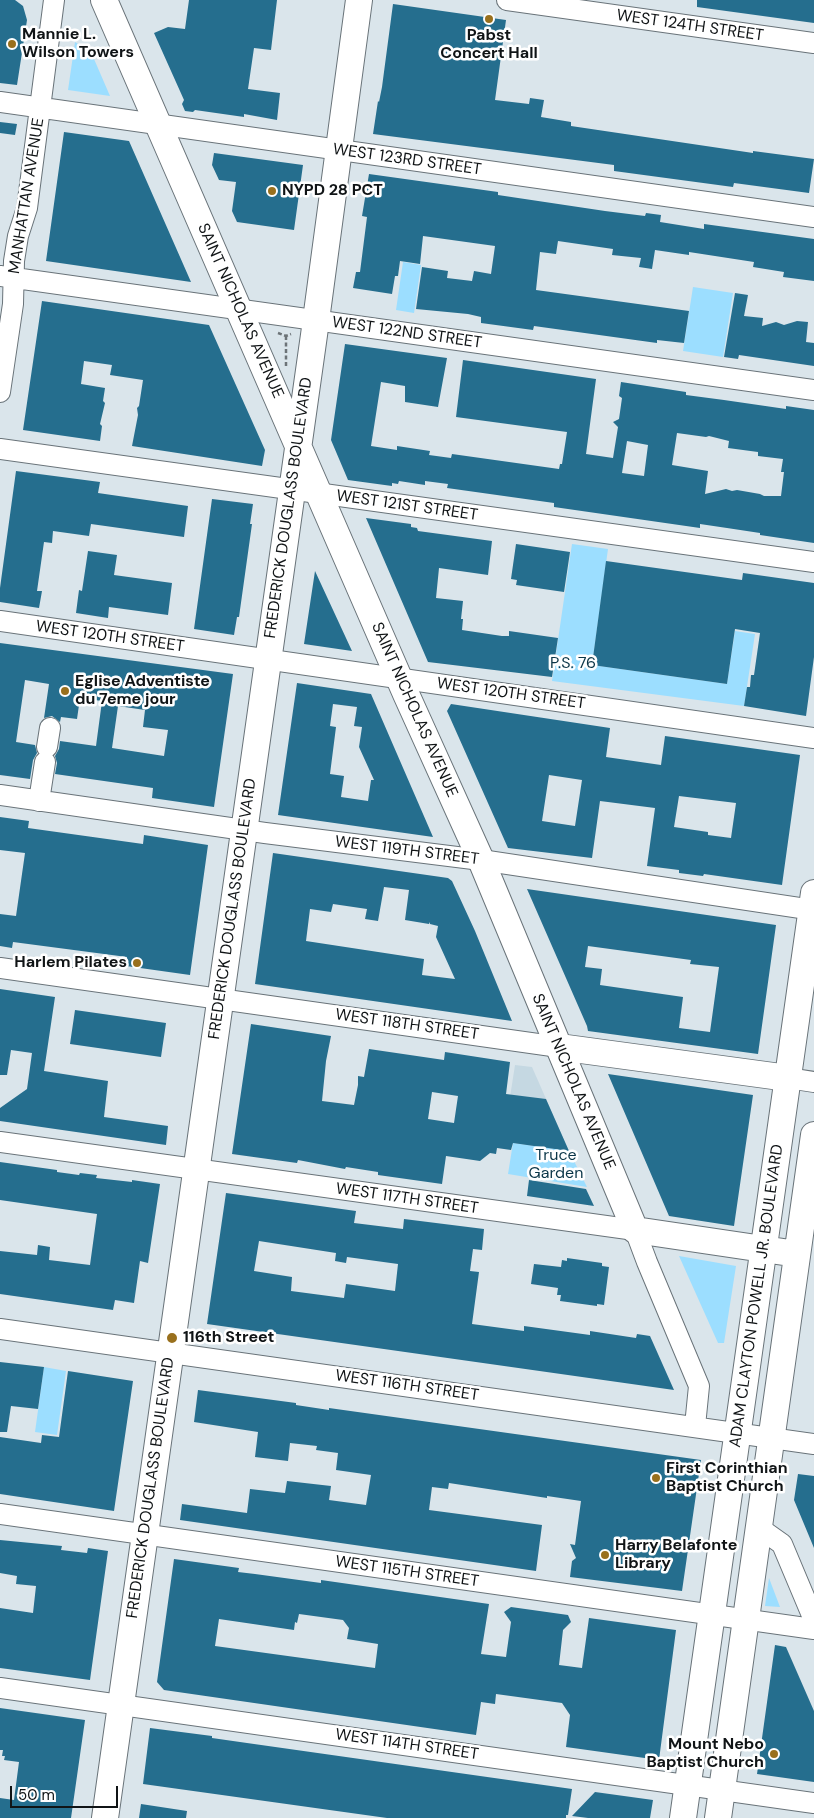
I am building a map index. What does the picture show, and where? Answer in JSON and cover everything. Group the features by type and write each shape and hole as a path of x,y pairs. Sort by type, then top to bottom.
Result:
{"main road":[{"name":"SAINT NICHOLAS AVENUE","path":"104,0 400,679 481,860 635,1230"},
{"name":"FREDERICK DOUGLASS BOULEVARD","path":"105,1818 316,320 358,0"},
{"name":"ADAM CLAYTON POWELL JR. BOULEVARD","path":"683,1818 813,904"},
{"name":"WEST 118TH STREET","path":"559,1047 788,1078"},
{"name":"ADAM CLAYTON POWELL JR. BOULEVARD","path":"718,1818 771,1438 805,1255 814,1135"},
{"name":"WEST 117TH STREET","path":"635,1230 805,1255"}],"street":[{"name":"MANHATTAN AVENUE","path":"0,392 13,304 7,277 14,260 18,236 27,208 54,0"},
{"name":"WEST 124TH STREET","path":"507,0 814,44"},
{"name":"WEST 123RD STREET","path":"0,102 814,217"},
{"name":"WEST 122ND STREET","path":"7,277 814,390"},
{"name":"WEST 121ST STREET","path":"0,449 814,562"},
{"name":"WEST 120TH STREET","path":"0,621 814,738"},
{"path":"39,801 47,746"},
{"name":"WEST 119TH STREET","path":"0,795 244,830 813,904"},
{"name":"WEST 118TH STREET","path":"0,968 559,1047"},
{"name":"WEST 118TH STREET","path":"788,1078 814,1082"},
{"name":"WEST 117TH STREET","path":"0,1142 635,1230"},
{"name":"SAINT NICHOLAS AVENUE","path":"635,1230 699,1386 695,1426"},
{"name":"WEST 116TH STREET","path":"0,1329 814,1444"},
{"name":"WEST 115TH STREET","path":"0,1514 814,1629"},
{"path":"758,1527 782,1544 814,1620"},
{"name":"WEST 114TH STREET","path":"0,1688 814,1803"}],"path":[{"path":"286,336 286,372"}],"shaded area":[{"path":"515,1065 532,1067 569,1151 503,1142"}],"green space":[{"path":"75,42 91,52 110,96 68,90"},
{"path":"403,262 421,265 414,313 396,310"},
{"path":"693,287 733,293 723,357 683,351"},
{"name":"P.S. 76","path":"572,544 608,549 592,665 727,684 735,631 755,634 744,706 552,681"},
{"name":"Truce Garden","path":"513,1143 569,1151 587,1187 508,1174"},
{"path":"679,1256 736,1266 724,1343 718,1343"},
{"path":"44,1367 66,1371 57,1435 35,1432"},
{"path":"769,1578 780,1607 765,1606"}],"building":[{"name":"Mannie L. Wilson Towers","path":"0,0 15,0 23,6 27,20 17,85 0,83"},
{"path":"189,0 277,0 271,50 254,48 248,89 280,93 277,120 244,114 244,117 195,110 193,112 185,111 182,104 184,100 154,33 168,27 185,29"},
{"path":"697,0 814,0 814,23 697,7"},
{"path":"393,4 506,20 495,100 529,104 530,98 544,100 541,117 571,122 571,126 753,153 753,151 814,159 809,193 734,183 733,187 614,171 614,165 373,134 382,87"},
{"path":"0,122 17,124 15,135 0,133"},
{"path":"64,132 129,141 191,282 46,261"},
{"name":"NYPD 28 PCT","path":"214,153 303,165 294,230 237,222 232,211 236,182 219,180 212,165"},
{"path":"369,174 498,192 498,195 605,211 645,216 646,213 661,215 660,222 704,229 704,224 814,239 814,281 783,277 784,272 753,267 754,262 689,252 689,255 655,250 652,269 639,267 641,258 612,255 613,249 558,241 556,254 540,252 536,290 689,311 684,343 657,340 657,343 534,326 533,330 481,323 481,317 468,314 416,309 422,267 448,271 447,278 472,281 474,271 491,274 495,246 423,236 420,264 400,261 398,276 395,276 392,294 353,288 356,272 360,272 367,217 362,216"},
{"path":"735,293 748,295 744,316 763,318 762,326 776,322 784,325 797,321 808,322 806,342 814,343 814,366 739,355 738,359 724,357"},
{"path":"42,301 209,325 265,450 262,466 132,446 143,380 110,375 112,365 84,361 81,384 105,388 103,401 105,403 100,424 102,426 100,441 23,430"},
{"path":"345,344 447,358 438,407 405,402 405,386 381,382 371,446 397,450 397,446 430,451 429,455 451,458 452,454 559,469 560,464 562,464 567,432 456,417 463,360 596,379 586,454 613,458 618,427 613,422 619,419 622,398 619,396 621,382 686,392 686,395 786,409 786,406 814,410 814,543 700,524 700,528 554,507 554,503 447,488 448,484 425,481 425,485 399,481 398,484 392,483 392,486 348,480 331,440","holes":["677,433 709,436 729,441 728,448 758,452 758,456 783,459 781,472 784,472 781,496 764,496 726,489 705,494 708,471 672,465","627,441 648,445 644,476 622,473"]},
{"path":"16,471 100,482 98,493 188,506 184,537 91,524 89,536 53,531 52,543 44,542 37,591 42,591 39,608 0,602 0,588"},
{"path":"212,499 253,504 239,617 237,617 234,635 194,629"},
{"path":"366,518 411,524 411,527 417,528 418,531 492,541 488,575 439,568 436,598 463,601 462,630 502,636 509,636 509,631 558,638 552,677 428,662"},
{"path":"516,544 570,552 564,592 516,585 517,580 511,579"},
{"path":"88,551 117,555 114,575 172,583 168,615 109,607 108,618 76,613 79,590 82,591"},
{"path":"606,561 742,580 743,573 814,583 814,657 806,716 744,706 747,687 750,687 751,675 754,675 760,633 735,629 727,684 592,665"},
{"path":"315,571 352,651 304,644"},
{"path":"0,643 233,674 214,807 152,798 153,788 55,774 57,763 55,756 59,749 60,741 96,746 102,701 80,698 77,719 61,717 60,722 52,716 44,718 49,684 25,680 16,742 35,745 37,753 33,760 30,779 0,775","holes":["118,706 145,710 143,727 168,730 164,756 112,748"]},
{"path":"297,683 371,694 433,837 278,815","holes":["333,704 357,707 354,726 362,727 359,747 374,780 371,780 368,801 341,797 344,776 330,774 336,727 330,726"]},
{"path":"451,704 610,728 606,757 661,765 665,736 800,755 782,885 704,874 703,876 679,873 679,870 647,866 655,808 600,801 592,858 508,848 447,711","holes":["549,775 582,780 575,826 542,821","679,796 736,803 731,838 708,835 708,832 674,827"]},
{"path":"0,817 29,821 28,828 143,844 144,835 208,845 190,975 126,966 127,957 13,942 12,948 0,946 0,914 16,916 25,853 0,850"},
{"path":"273,853 448,878 452,881 475,931 512,1021 255,984","holes":["384,887 409,890 405,920 429,924 430,922 430,924 438,926 436,937 455,979 422,975 424,959 306,941 310,909 331,912 333,904 367,909 365,919 378,921"]},
{"path":"527,889 776,925 758,1054 588,1031","holes":["588,946 691,960 690,964 719,967 710,1032 679,1028 683,997 600,985 602,969 585,967"]},
{"path":"0,989 55,997 44,1071 108,1081 104,1117 168,1126 166,1145 0,1121 0,1108 27,1089 32,1053 11,1050 7,1075 0,1075"},
{"path":"75,1010 166,1023 161,1057 70,1044"},
{"path":"251,1024 331,1036 326,1061 322,1101 354,1105 358,1076 364,1077 369,1049 444,1060 445,1052 510,1062 506,1094 546,1099 569,1151 513,1143 511,1150 497,1148 496,1154 490,1153 480,1161 446,1156 442,1184 378,1175 378,1172 346,1167 345,1169 298,1160 297,1163 232,1154","holes":["432,1092 458,1096 454,1123 428,1119"]},
{"path":"608,1074 753,1095 734,1226 669,1216"},
{"path":"0,1162 79,1175 80,1173 97,1175 96,1178 160,1184 148,1263 140,1261 134,1303 115,1300 113,1310 0,1294 0,1251 37,1255 38,1245 50,1247 49,1260 90,1265 97,1214 0,1200"},
{"path":"529,1180 586,1189 594,1206 527,1196"},
{"path":"226,1193 356,1211 354,1223 403,1229 404,1219 484,1229 482,1250 473,1249 470,1271 479,1272 472,1324 524,1331 524,1326 590,1335 590,1331 636,1338 637,1334 650,1336 674,1390 207,1324","holes":["259,1241 336,1253 335,1261 346,1263 347,1257 398,1264 395,1291 346,1284 344,1298 291,1291 292,1277 254,1271"]},
{"path":"567,1258 602,1263 602,1266 609,1267 604,1305 597,1304 597,1306 560,1301 561,1295 557,1295 558,1288 531,1284 534,1264 561,1267 562,1260 567,1261"},
{"path":"0,1362 44,1367 38,1409 11,1406 7,1432 0,1432"},
{"path":"68,1371 133,1381 114,1511 0,1494 0,1437 41,1443 42,1435 59,1437"},
{"path":"198,1390 296,1403 296,1405 329,1410 329,1408 701,1460 682,1591 570,1577 572,1561 576,1558 570,1544 575,1545 581,1501 547,1496 547,1498 449,1483 448,1489 432,1487 429,1510 542,1525 536,1571 180,1520 182,1504 247,1513 250,1489 285,1493 287,1481 331,1486 329,1500 366,1505 371,1475 336,1470 338,1453 316,1450 317,1446 290,1443 288,1461 255,1457 258,1432 194,1422"},
{"path":"798,1474 814,1476 814,1548 794,1500"},
{"path":"0,1540 62,1546 61,1550 87,1553 88,1548 108,1551 90,1680 0,1668 0,1608 33,1613 36,1586 16,1584 17,1576 0,1573"},
{"path":"174,1559 239,1568 238,1572 321,1583 321,1580 489,1604 481,1654 506,1657 511,1622 504,1612 511,1607 568,1615 571,1622 563,1630 559,1665 582,1668 589,1618 676,1630 659,1760 566,1747 570,1715 562,1703 496,1694 495,1704 481,1702 476,1735 164,1690 157,1682","holes":["299,1614 343,1620 349,1628 347,1639 378,1644 375,1668 215,1646 219,1619 294,1630"]},
{"path":"775,1645 786,1647 814,1711 814,1782 757,1774"},
{"path":"0,1708 85,1720 71,1818 0,1818 0,1798 14,1800 19,1762 4,1760 5,1756 2,1756 3,1750 0,1750"},
{"path":"150,1728 572,1789 568,1815 566,1815 566,1818 387,1818 143,1784"},
{"path":"595,1792 653,1800 650,1818 588,1818 572,1816"},
{"path":"141,1804 187,1811 186,1818 139,1818"}],"place":[{"name":"Pabst Concert Hall","path":"489,19"},
{"name":"Mannie L. Wilson Towers","path":"12,44"},
{"name":"NYPD 28 PCT","path":"272,191"},
{"name":"Eglise Adventiste du 7eme jour","path":"65,691"},
{"name":"Harlem Pilates","path":"137,963"},
{"name":"116th Street","path":"172,1338"},
{"name":"First Corinthian Baptist Church","path":"656,1478"},
{"name":"Harry Belafonte Library","path":"605,1555"},
{"name":"Mount Nebo Baptist Church","path":"774,1754"}]}
